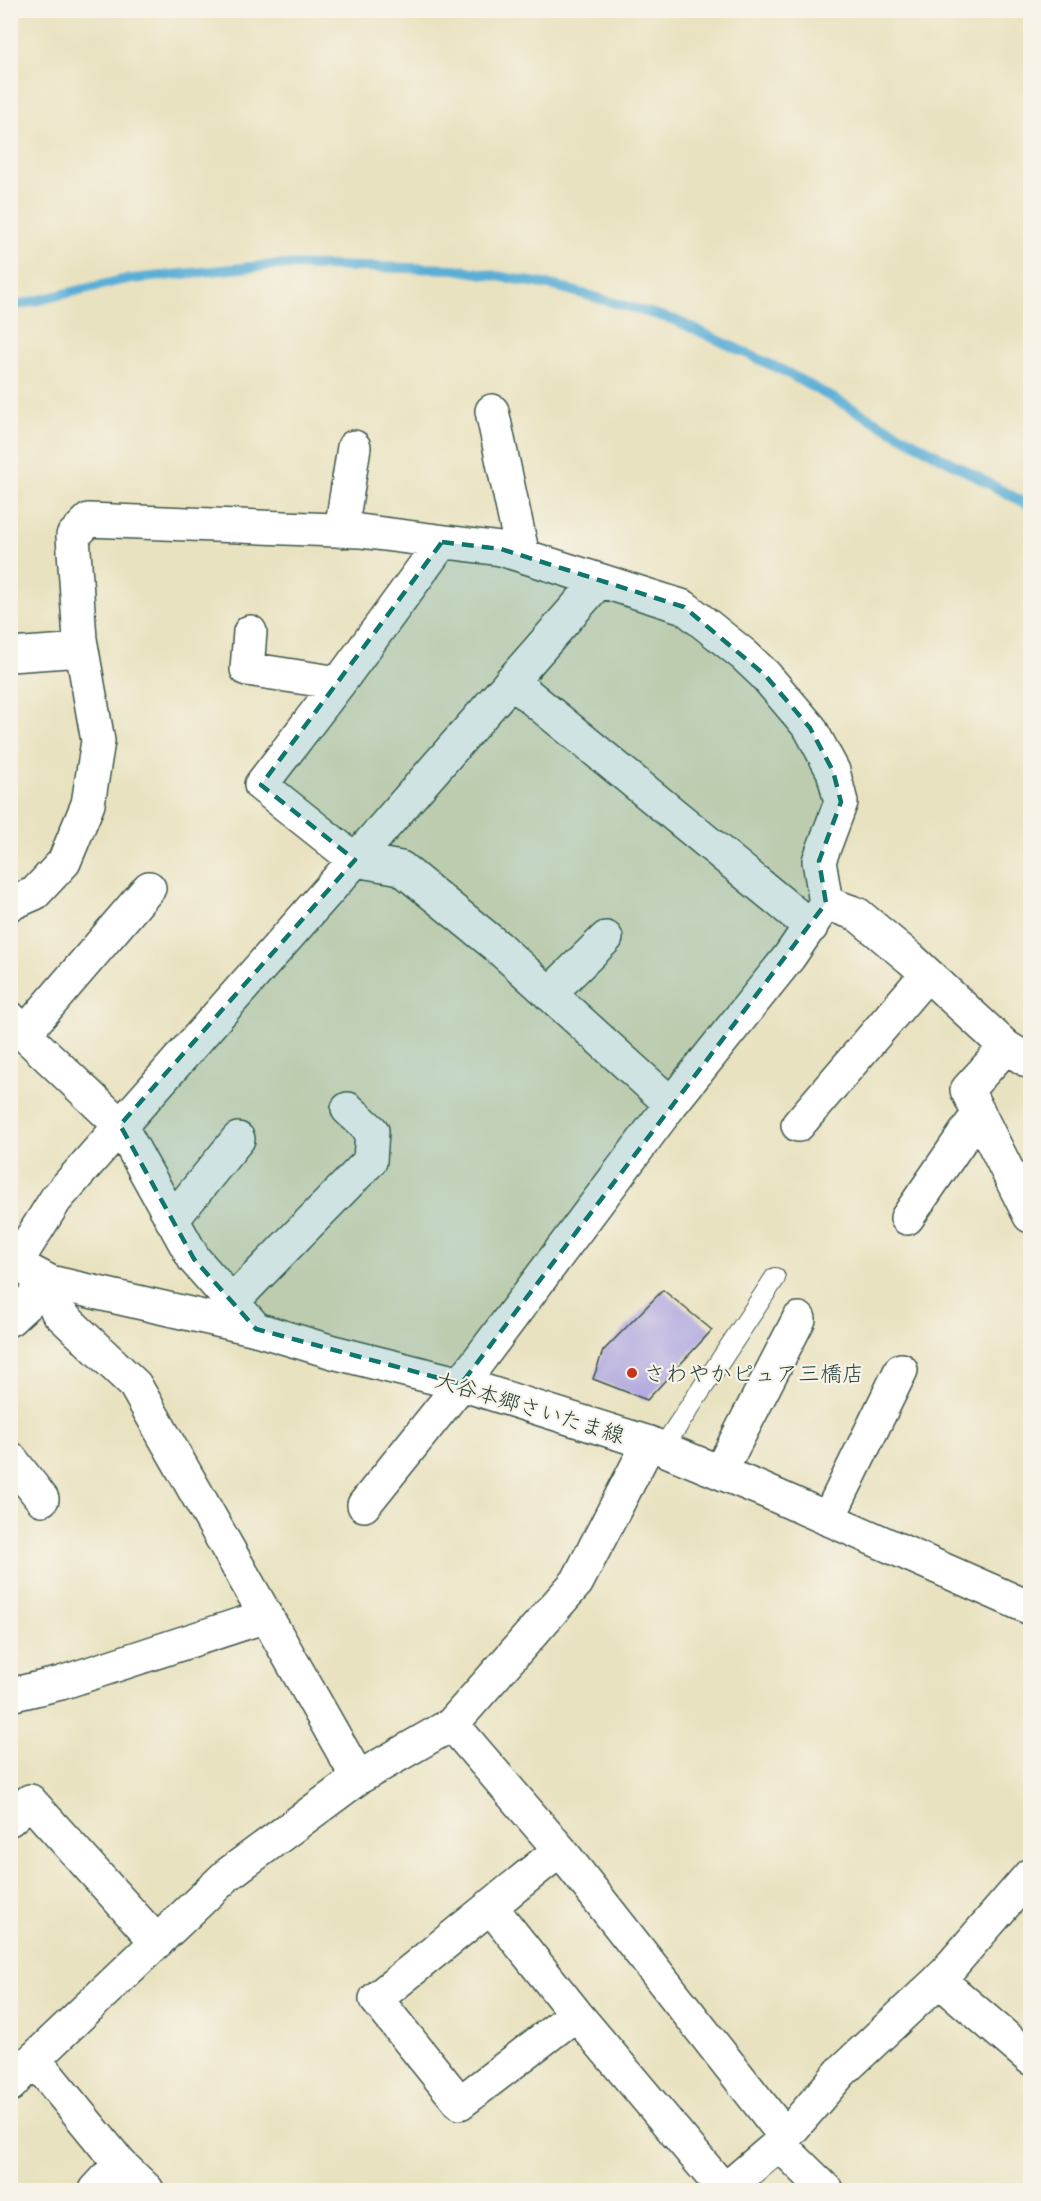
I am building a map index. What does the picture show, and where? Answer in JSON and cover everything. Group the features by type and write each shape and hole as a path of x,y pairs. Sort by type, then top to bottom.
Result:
{"street":[{"path":"492,411 523,556"},
{"path":"341,531 354,447"},
{"path":"10,904 35,893 64,862 88,804 98,741 82,650 73,536 89,520 341,531 501,549 684,607 744,655 765,675 810,728 833,771 841,802 819,861 818,915 789,957 671,1104 461,1384 364,1505"},
{"path":"442,542 261,785 355,860 401,868 498,947 671,1104"},
{"path":"13,1262 56,1199 599,581"},
{"path":"250,632 247,669 339,683"},
{"path":"10,655 82,650"},
{"path":"511,681 818,915 857,914 1018,1055 967,1090 1030,1216"},
{"path":"149,888 17,1026 120,1125 194,1259 256,1329"},
{"path":"549,994 606,938"},
{"path":"798,1125 927,974"},
{"path":"232,1302 370,1161 372,1131 348,1109"},
{"path":"907,1218 979,1113"},
{"path":"172,1220 238,1139"},
{"name":"大谷本郷さいたま線","path":"13,1262 50,1282 256,1329 333,1352 461,1384 655,1446 720,1472 1030,1608"},
{"path":"10,1319 50,1282 57,1311 135,1385 358,1778"},
{"path":"720,1472 799,1319"},
{"path":"828,1519 901,1370"},
{"path":"10,2085 227,1875 358,1778 452,1724 577,1582 655,1446"},
{"path":"10,1458 42,1499"},
{"path":"10,1695 61,1683 266,1616"},
{"path":"452,1724 560,1850 782,2140 826,2190"},
{"path":"10,1820 30,1801 157,1942"},
{"path":"560,1850 376,1999 460,2103 576,2014"},
{"path":"490,1906 576,2014 724,2190 782,2140 841,2072 939,1980 1030,1875"},
{"path":"939,1980 1030,2058"},
{"path":"34,2060 120,2164 147,2190"},
{"path":"96,2190 120,2164"}],"lane":[{"path":"655,1446 775,1278"}],"highlighted area":[{"path":"442,542 501,549 684,607 765,675 810,728 833,771 841,802 819,861 826,903 461,1384 256,1329 194,1259 120,1125 355,860 261,785"}],"building":[{"path":"663,1290 712,1330 647,1400 593,1379 603,1351"}],"waterway":[{"path":"10,307 122,280 273,265 455,269 555,286 675,320 780,369 1030,506"}],"place":[{"name":"さわやかピュア三橋店","path":"632,1373"}]}
